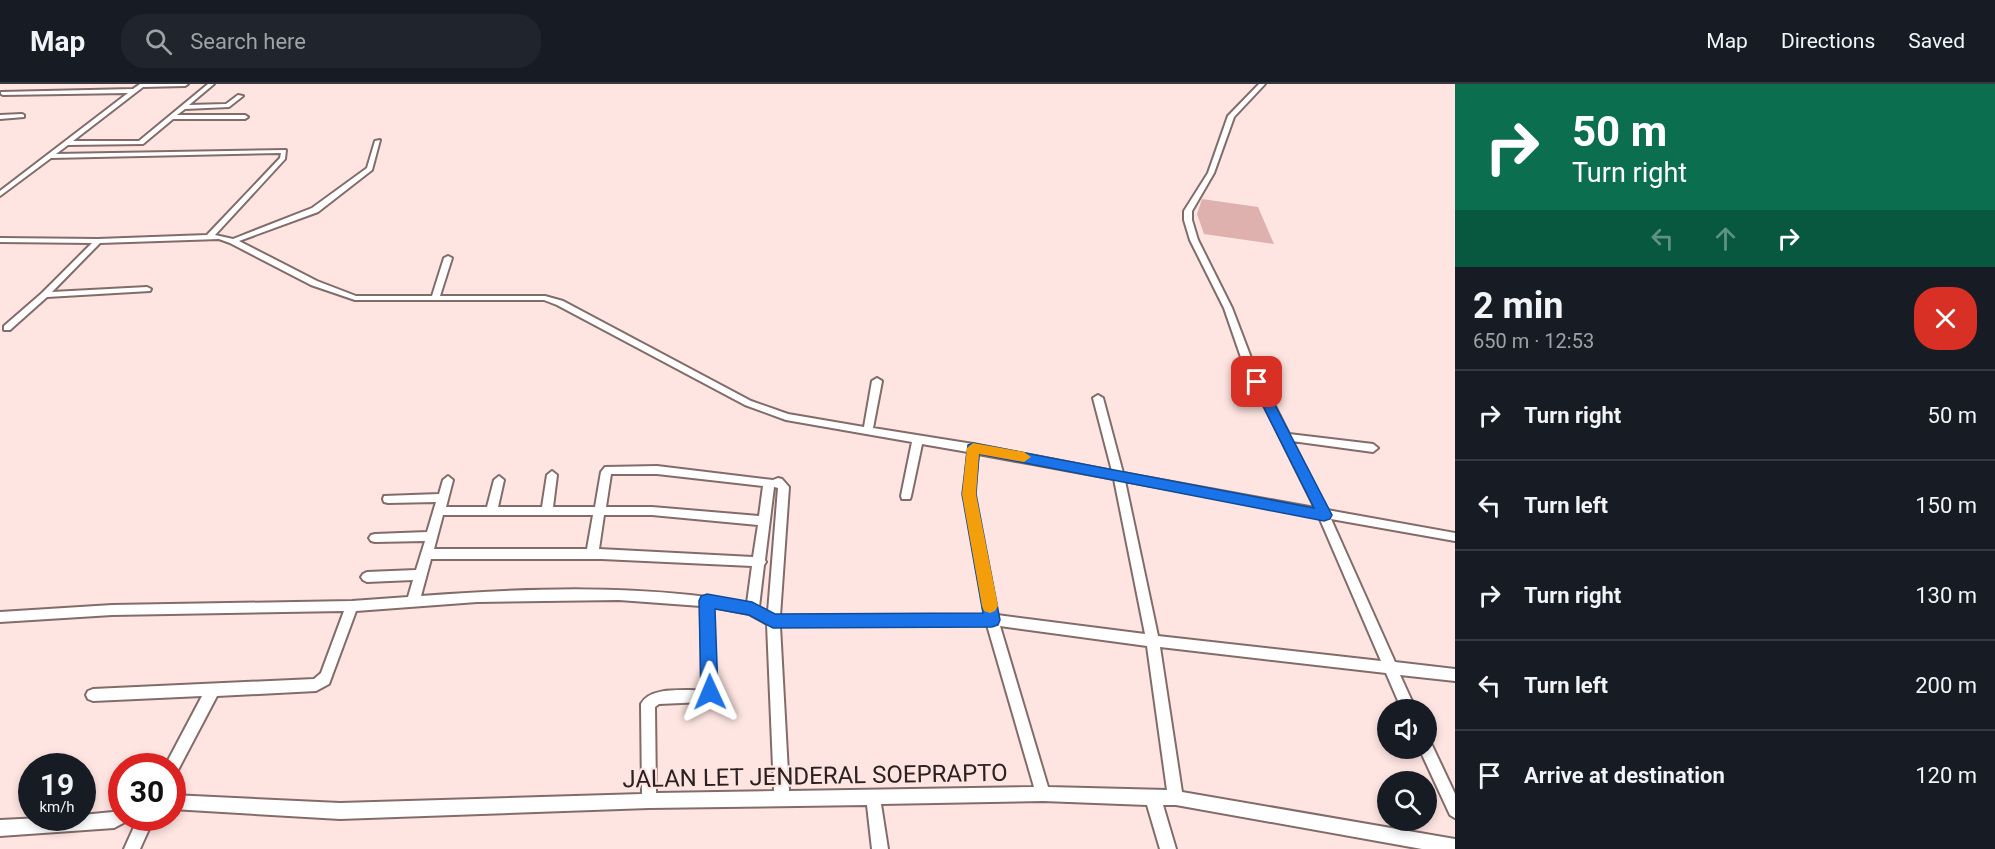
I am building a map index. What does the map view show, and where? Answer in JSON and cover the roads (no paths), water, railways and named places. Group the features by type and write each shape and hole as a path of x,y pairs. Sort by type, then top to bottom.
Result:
{"street":[{"path":"2,94 17,84"},
{"path":"0,194 143,84 185,84"},
{"path":"67,143 138,144 211,84"},
{"path":"1262,84 1231,116 1210,173 1188,211 1188,220 1194,240 1228,308 1248,363 1324,515 1404,699"},
{"path":"2,94 135,91"},
{"path":"184,107 227,106 240,96"},
{"path":"0,117 22,116"},
{"path":"172,117 245,117"},
{"path":"233,241 315,210 370,169 378,141"},
{"path":"51,156 284,151 284,158 210,237"},
{"path":"0,240 98,241 210,237 233,241 314,284 356,298 548,298 748,404 769,412 1118,474 1324,515 1455,537"},
{"path":"7,328 45,295 98,241"},
{"path":"435,299 448,258"},
{"path":"45,295 147,289"},
{"path":"868,430 877,381"},
{"path":"1098,398 1118,474 1153,641 1176,798"},
{"path":"1285,437 1373,448"},
{"path":"906,496 918,439"},
{"path":"973,448 969,494 992,620 1043,794"},
{"path":"592,554 606,472 616,468 780,483 784,488 773,621 782,798"},
{"path":"547,511 552,475"},
{"path":"413,602 448,480"},
{"path":"492,511 499,480"},
{"path":"752,609 760,562 768,487 771,483"},
{"path":"388,500 443,498"},
{"path":"439,511 651,512 764,521"},
{"path":"375,538 432,536"},
{"path":"427,554 592,554 760,562"},
{"path":"367,577 421,575"},
{"path":"0,617 112,610 352,606 477,597 619,595 707,601 752,609 773,621 992,620 1153,641 1455,675"},
{"path":"649,801 648,704 656,698 709,694 707,601"},
{"path":"93,695 306,688 321,683 327,674 352,606"},
{"path":"179,753 212,691"},
{"path":"1431,759 1455,810"},
{"name":"JALAN LET JENDERAL SOEPRAPTO","path":"186,803 340,811 782,798 1043,794 1176,798 1455,847"},
{"path":"873,797 880,849"},
{"path":"1153,798 1168,849"},
{"path":"0,828 108,820"},
{"path":"132,849 140,831"}]}
